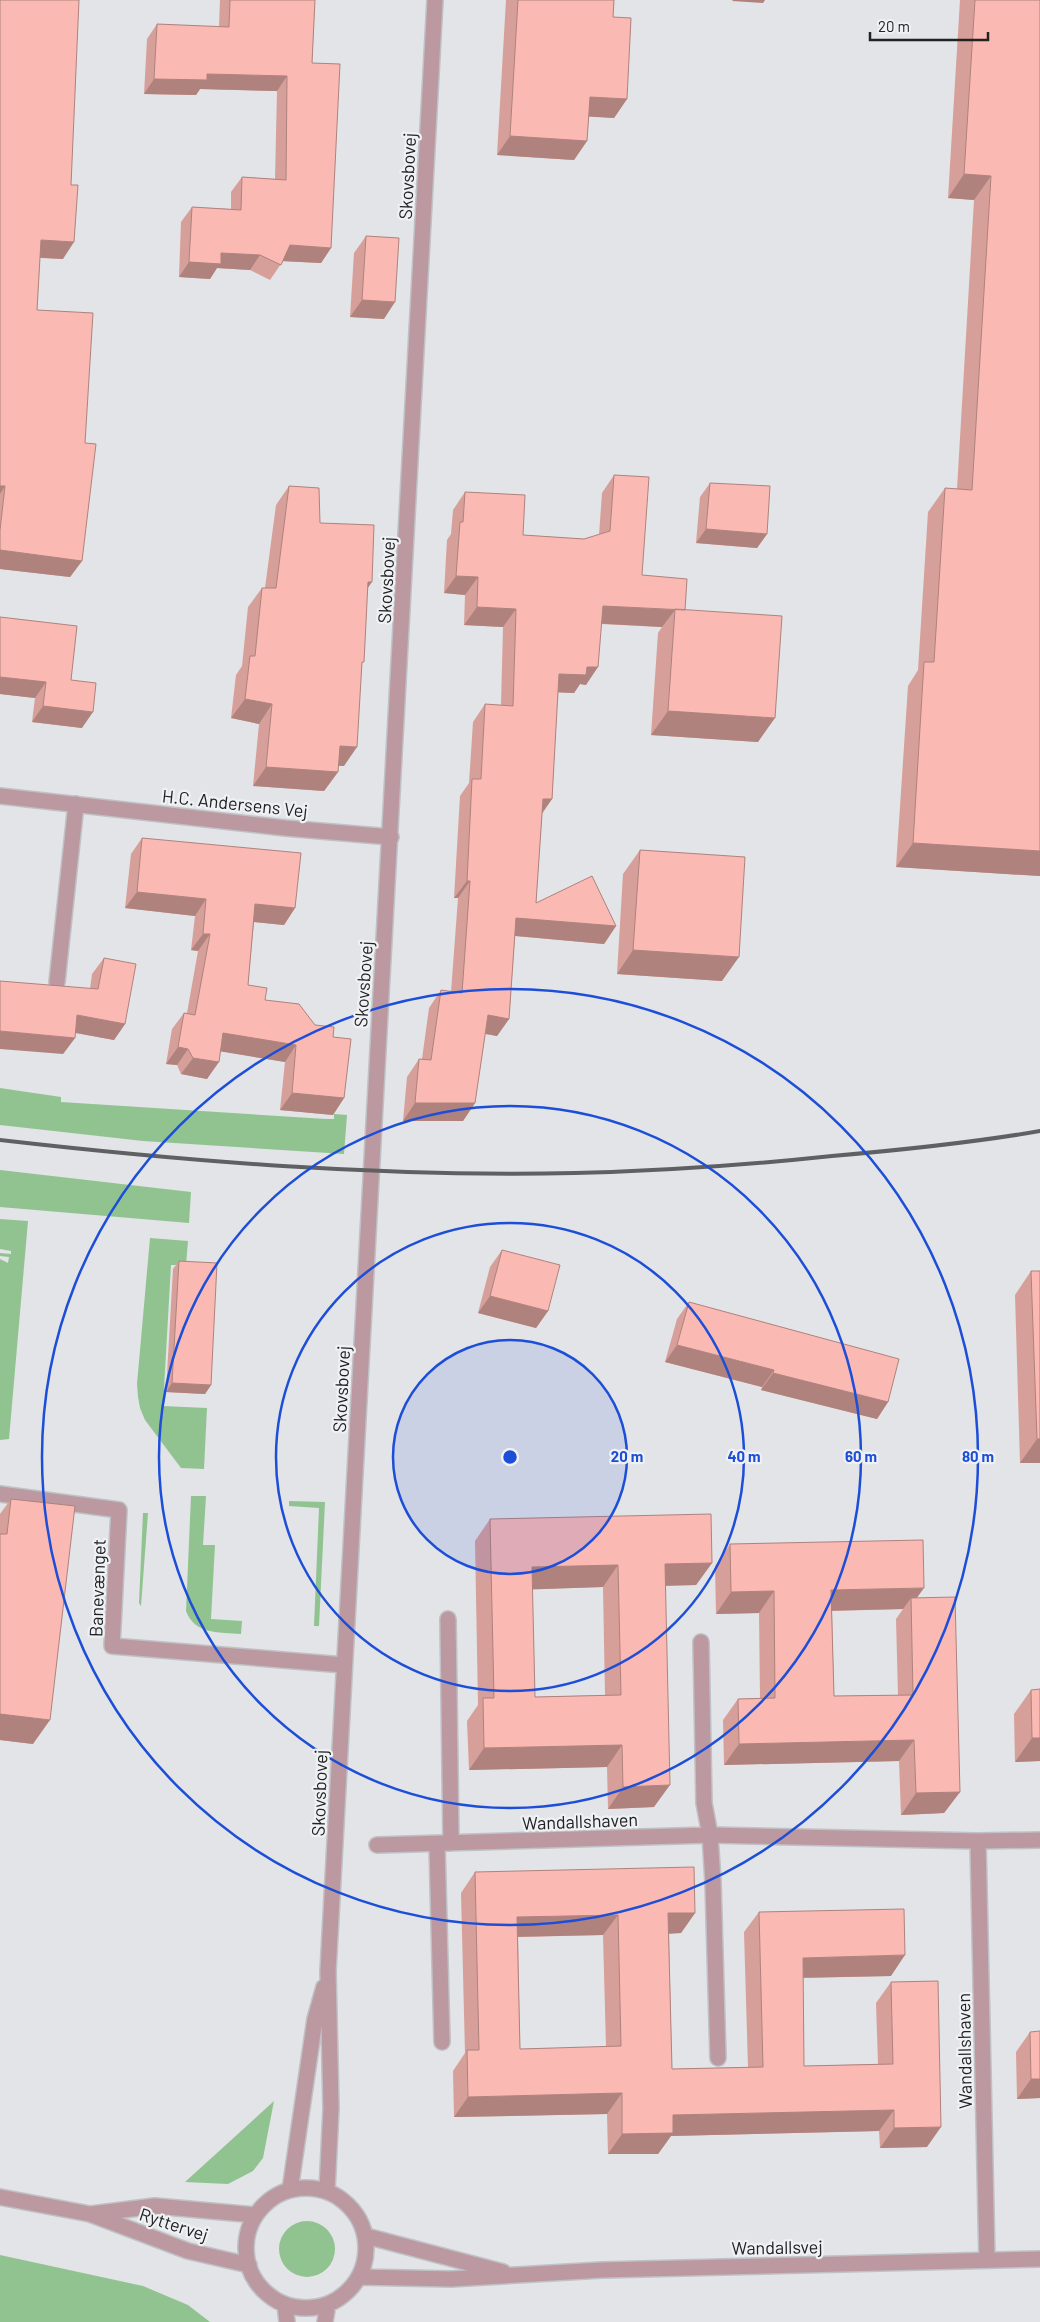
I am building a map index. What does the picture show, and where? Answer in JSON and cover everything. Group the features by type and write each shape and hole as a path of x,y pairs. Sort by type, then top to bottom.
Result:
{"street":[{"name":"Skovsbovej","path":"326,2191 331,2108 328,1971 435,0"},
{"name":"H.C. Andersens Vej","path":"0,796 285,828 391,837"},
{"path":"57,982 76,804"},
{"name":"Banevænget","path":"0,1494 119,1510 112,1646 344,1665"},
{"path":"442,2042 448,1619"},
{"path":"701,1642 704,1803 710,1835 713,1882 718,2058"},
{"name":"Wandallshaven","path":"377,1845 710,1835 1040,1840"},
{"name":"Wandallshaven","path":"978,1840 987,2260"},
{"name":"Skovsbovej","path":"290,2190 315,2019 328,1971"},
{"path":"309,2188 326,2191 340,2198 352,2209 366,2236 366,2253 359,2277 349,2290 328,2304 302,2308 285,2304 264,2290 249,2265 248,2239 256,2215 266,2204 290,2190 309,2188"},
{"name":"Ryttervej","path":"0,2197 90,2214 188,2251 249,2265"},
{"name":"Ryttervej","path":"90,2214 155,2206 256,2215"},
{"name":"Wandallsvej","path":"366,2236 514,2275"},
{"name":"Wandallsvej","path":"359,2277 451,2279 602,2270 1040,2259"},
{"path":"285,2304 286,2322"},
{"path":"325,2322 328,2304"}],"green space":[{"path":"0,1088 61,1097 61,1102 326,1119 334,1119 334,1114 347,1115 344,1154 143,1141 0,1125"},
{"path":"0,1170 191,1192 189,1223 0,1207"},
{"path":"0,1219 28,1221 9,1439 0,1440 0,1259 8,1263 9,1257 0,1256 0,1253 11,1254 11,1251 0,1249"},
{"path":"150,1238 188,1241 186,1265 171,1265 163,1406 207,1408 204,1469 181,1468 145,1420 140,1408 137,1384"},
{"path":"191,1496 206,1496 203,1545 215,1545 211,1619 242,1621 241,1634 209,1631 195,1624 186,1611"},
{"path":"289,1501 325,1502 319,1626 314,1626 319,1508 289,1506"},
{"path":"143,1513 148,1513 141,1606 139,1603"},
{"path":"274,2101 263,2158 253,2171 228,2184 185,2182"},
{"path":"307,2221 318,2223 327,2229 333,2238 335,2249 333,2260 327,2269 318,2275 307,2277 296,2275 287,2269 281,2260 279,2249 281,2238 287,2229 296,2223"},
{"path":"0,2255 143,2286 188,2305 210,2322 0,2322"}],"building":[{"path":"0,0 79,0 71,185 78,185 74,242 41,240 37,310 93,313 85,443 96,444 82,561 0,550 0,530 5,486 0,486"},
{"path":"230,0 315,0 312,63 340,64 331,248 290,245 281,265 260,255 221,253 221,264 189,262 192,207 241,210 242,177 286,180 287,76 207,74 207,80 154,79 157,24 229,27"},
{"path":"518,0 614,0 613,17 631,18 627,99 590,97 587,141 510,136"},
{"path":"975,0 1040,0 1040,851 913,843 924,662 934,662 945,488 972,490 991,176 964,174"},
{"path":"366,236 399,238 395,302 362,300"},
{"path":"614,475 649,477 642,575 687,579 685,610 603,606 598,667 587,667 586,675 559,674 552,799 543,799 536,903 592,876 616,926 516,918 509,1019 488,1015 475,1103 415,1103 419,1059 431,1060 441,990 462,993 470,881 467,881 472,779 481,779 485,704 513,706 516,609 477,607 478,577 456,576 460,522 463,522 465,492 525,495 523,535 584,539 610,531"},
{"path":"710,483 770,486 767,534 706,529"},
{"path":"289,486 319,488 320,523 374,525 372,582 368,582 357,747 340,746 338,772 266,767 272,704 245,699 250,656 255,656 262,588 276,588"},
{"path":"675,609 782,616 775,718 668,711"},
{"path":"0,617 77,626 71,680 96,683 93,712 43,706 46,682 0,677"},
{"path":"142,838 301,853 295,908 255,904 248,985 267,988 265,1000 299,1004 315,1025 334,1027 333,1037 351,1039 344,1098 292,1093 296,1045 223,1033 219,1062 193,1058 188,1049 178,1047 184,1013 195,1015 210,934 203,934 206,899 137,892"},
{"path":"640,850 745,857 739,957 633,950"},
{"path":"104,958 136,964 125,1024 77,1015 75,1038 0,1031 0,981 98,989"},
{"path":"502,1250 560,1265 548,1311 490,1296"},
{"path":"179,1261 217,1263 211,1385 172,1383"},
{"path":"1031,1271 1040,1271 1040,1439 1037,1439"},
{"path":"689,1302 899,1359 888,1402 773,1373 774,1370 677,1345"},
{"path":"11,1499 75,1506 50,1720 0,1714 0,1534 7,1534"},
{"path":"711,1514 712,1563 665,1564 670,1785 623,1787 622,1745 484,1748 483,1698 494,1698 490,1519","holes":["618,1565 621,1695 535,1697 532,1567"]},
{"path":"923,1540 924,1588 831,1590 834,1696 913,1695 911,1598 955,1597 960,1792 916,1793 914,1740 739,1744 738,1699 775,1698 774,1591 731,1592 730,1544"},
{"path":"1040,1689 1040,1738 1032,1738 1031,1690"},
{"path":"694,1867 695,1913 668,1913 672,2069 763,2067 759,1912 904,1909 905,1955 803,1958 804,2066 893,2064 891,1982 938,1981 941,2127 894,2128 894,2110 673,2115 673,2133 622,2134 622,2093 468,2097 467,2050 479,2050 475,1872","holes":["618,1915 621,2046 520,2049 517,1917"]},
{"path":"1040,2031 1040,2079 1031,2079 1030,2032"}],"railway":[{"path":"0,1140 143,1155 287,1166 431,1173 503,1174 607,1172 736,1165 936,1146 1040,1131"}]}
